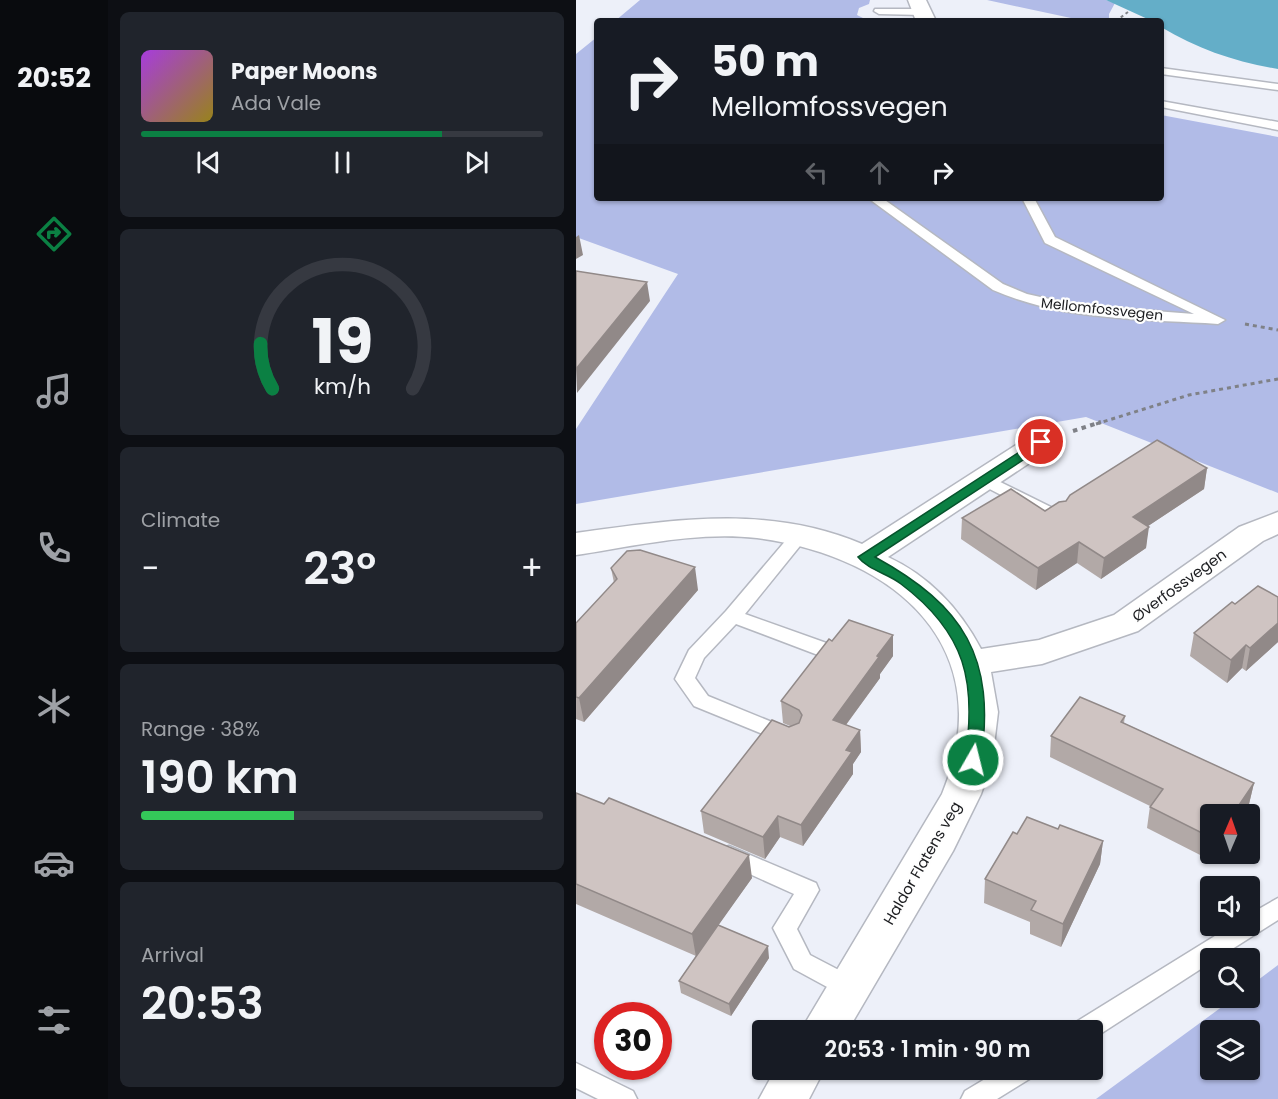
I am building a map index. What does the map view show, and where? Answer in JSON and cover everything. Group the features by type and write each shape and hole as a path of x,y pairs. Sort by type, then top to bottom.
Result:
{"street":[{"path":"865,557 1041,442"},
{"name":"Øverfossvegen","path":"972,663 1042,652 1126,623 1251,534 1278,522"},
{"name":"Haldor Flatens veg","path":"576,544 712,527 756,528 799,536 865,557 905,579 953,626 972,663 977,692 978,727 973,760 964,789 945,827 830,1020"},
{"path":"783,1099 795,1080"}],"lane":[{"path":"879,11 922,11"},
{"path":"1164,71 1278,87"},
{"path":"1164,105 1278,126"},
{"name":"Mellomfossvegen","path":"878,201 998,287 1020,299 1052,307 1218,320 1050,240 1030,201"},
{"path":"984,478 1058,517"},
{"path":"792,738 701,701 685,679 696,655 733,616 799,536"},
{"path":"733,616 825,650"},
{"path":"704,844 808,890 785,928 802,962 849,987"},
{"path":"1101,1020 1278,908"},
{"path":"576,1075 624,1099"},
{"path":"974,1099 1005,1080"}],"path":[{"path":"1120,18 1128,12"},
{"path":"1041,442 1145,406 1189,395 1278,379"}],"shaded area":[{"path":"640,0 870,0 869,4 859,8 857,15 863,18 619,18"},
{"path":"987,0 1106,0 1115,3 1109,18 1071,18"},
{"path":"1106,0 1278,0 1278,69 1247,63 1203,48 1164,29 1164,18 1145,18"},
{"path":"594,39 594,201 1164,201 1164,116 1278,137 1278,493 1086,417 576,504 576,429 678,274 576,237 576,54"},
{"path":"1278,965 1278,1099 1096,1099 1200,1023 1200,1080 1260,1080 1260,1020 1204,1020 1220,1008 1260,1008 1260,978"}],"building":[{"path":"576,271 647,282 576,369"},
{"path":"1157,440 1207,468 1133,517 1149,527 1104,558 1079,542 1038,568 962,518 1011,489 1045,511 1059,502 1066,501 1070,495"},
{"path":"640,550 695,567 579,698 576,697 576,623 617,579 611,568 627,551"},
{"path":"1258,586 1278,597 1278,623 1250,648 1246,645 1231,660 1194,633 1232,602 1235,604"},
{"path":"849,620 893,635 833,720 860,730 846,750 852,752 801,825 778,816 763,837 701,811 772,720 789,727 799,723 802,715 799,710 781,701 829,639 832,641"},
{"path":"1080,697 1125,716 1121,722 1254,783 1240,804 1200,804 1200,832 1150,807 1163,789 1051,736"},
{"path":"576,793 604,804 609,798 749,855 692,934 576,884"},
{"path":"1027,817 1058,829 1060,825 1103,841 1063,924 1031,910 1036,901 985,879 1013,832 1017,834"},
{"path":"718,925 768,946 729,1004 679,981"}],"route":[{"path":"973,760 978,727 977,692 972,663 953,626 905,579 865,557 1041,442"}]}
